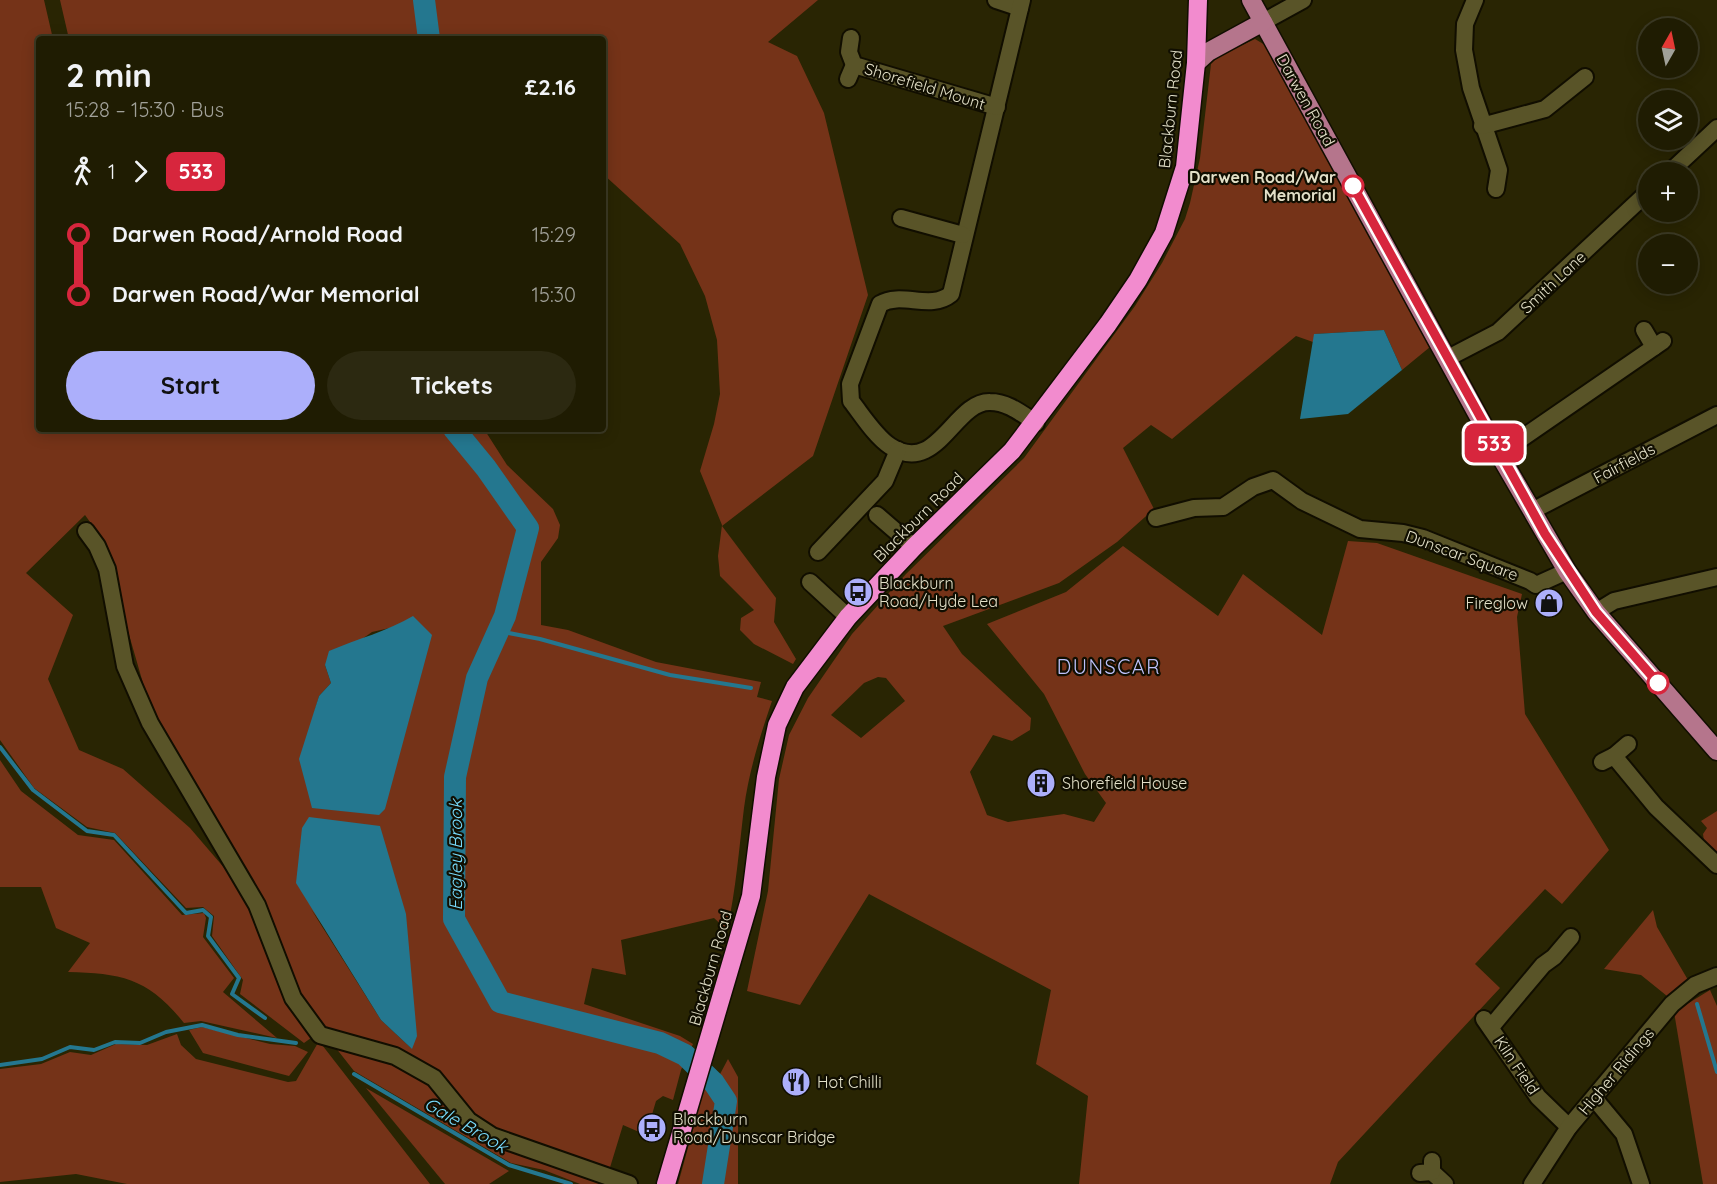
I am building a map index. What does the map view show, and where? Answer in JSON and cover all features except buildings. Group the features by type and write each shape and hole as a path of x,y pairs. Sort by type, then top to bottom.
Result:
{"highway":[{"name":"Blackburn Road","path":"666,1184 751,896 766,777 777,725 795,687 848,617 914,547 1012,452 1035,423 1108,324 1164,233 1185,167 1196,63 1198,0"}],"main road":[{"name":"Darwen Road","path":"1251,0 1499,454 1567,571 1596,612 1717,751"},
{"path":"1196,63 1208,52 1263,22"}],"street":[{"name":"Shorefield Mount","path":"898,450 887,444 851,401 850,384 880,304 894,299 939,302 951,294 963,235 997,107 1021,4 996,0"},
{"path":"1263,22 1303,0"},
{"path":"1469,2 1464,50 1482,126 1504,169 1496,189"},
{"name":"Shorefield Mount","path":"851,38 849,51 851,72 997,107"},
{"path":"1482,126 1545,109 1581,88"},
{"path":"1681,162 1717,128"},
{"name":"Smith Lane","path":"1448,358 1498,332 1638,201"},
{"path":"905,222 963,235"},
{"path":"1499,454 1658,344 1644,330"},
{"path":"818,552 885,481 898,450 915,452 934,445 972,407 980,403 1000,403 1035,423"},
{"name":"Fairfields","path":"1532,511 1717,415"},
{"name":"Dunscar Square","path":"1156,518 1194,508 1223,507 1253,487 1273,480 1302,501 1360,529 1403,533 1423,538 1521,576 1536,585 1567,571"},
{"path":"877,515 914,547"},
{"path":"86,531 93,538 107,569 125,666 150,723 257,905 293,999 320,1035 395,1056 434,1078 469,1121 492,1136 628,1184"},
{"path":"1596,612 1614,601 1717,577"},
{"path":"810,582 848,617"},
{"path":"1628,744 1608,759 1656,807 1691,831 1717,865"},
{"name":"Kiln Field","path":"1569,1127 1532,1090 1488,1023 1543,964 1560,959 1570,938"},
{"name":"Higher Ridings","path":"1532,1184 1569,1127 1672,1005 1695,985 1717,975"},
{"path":"1594,1098 1624,1134 1641,1184"},
{"path":"1428,1169 1445,1184"}],"shaded area":[{"path":"0,0 44,0 52,36 36,36 36,432 486,432 507,465 553,509 560,525 558,538 541,562 541,625 568,630 656,662 761,682 757,697 772,701 749,781 727,930 714,918 621,940 626,975 592,968 584,1004 680,1036 693,1044 681,1070 673,1100 663,1096 656,1101 646,1135 623,1125 608,1174 494,1133 473,1119 436,1073 330,1035 312,1020 149,704 117,593 95,529 85,515 26,573 73,615 48,679 79,750 123,769 190,828 238,884 315,1035 304,1043 240,994 243,980 212,936 214,916 203,907 186,908 115,833 87,827 34,788 0,740","holes":["394,627 313,717 319,696 331,683 325,665 372,632","311,909 412,1049 381,1020"]},
{"path":"60,0 818,0 768,42 797,56 824,113 868,295 813,456 722,526 776,598 774,622 796,659 793,664 754,644 740,630 741,618 754,610 720,576 718,556 722,525 700,471 720,394 717,340 705,296 680,244 606,177 606,36 68,36"},
{"path":"1255,39 1265,45 1430,347 1402,370 1384,330 1315,334 1313,342 1296,336 1172,439 1151,425 1123,448 1154,509 1117,542 1059,583 943,626 962,654 1031,718 1030,730 1012,741 993,735 970,772 987,815 1008,822 1064,814 1094,822 1106,803 1085,774 1044,694 987,624 1066,592 1123,546 1218,616 1243,574 1322,635 1348,541 1377,543 1522,594 1517,617 1525,714 1609,850 1562,904 1545,889 1475,964 1500,988 1338,1162 1330,1184 1079,1184 1088,1096 1036,1064 1051,990 869,894 800,1005 747,991 768,891 779,779 789,735 808,698 852,634 906,574 1024,458 1135,306 1162,263 1185,219 1200,158 1211,64 1218,57","holes":["878,677 886,678 905,701 861,738 831,715 864,683"]},
{"path":"0,760 21,791 78,835 114,840 182,915 204,913 206,918 203,937 234,978 223,992 277,1038 201,1021 184,1023 159,997 133,981 104,974 68,972 90,943 56,928 41,887 0,887"},
{"path":"1717,811 1717,852 1704,841 1703,834 1707,828 1701,821"},
{"path":"1653,910 1657,927 1688,980 1667,996 1641,975 1604,969"},
{"path":"1710,990 1717,1006 1717,1184 1703,1184 1674,1012"},
{"path":"202,1027 270,1044 295,1046 308,1052 289,1076 203,1053 189,1030"},
{"path":"177,1034 181,1045 196,1059 288,1082 296,1081 319,1041 430,1184 127,1184 76,1174 0,1182 0,1069 41,1064 70,1052 91,1055 116,1044 147,1045"},
{"path":"332,1043 394,1060 429,1081 461,1118 616,1184 580,1184 544,1170 511,1163 354,1071"},
{"path":"728,1059 738,1077 738,1184 719,1184 732,1103 719,1076"},
{"path":"705,1086 720,1104 705,1184 678,1184"},
{"path":"366,1088 509,1171 489,1184 445,1184"}],"water":[{"path":"1384,330 1402,370 1348,414 1300,419 1314,334"},
{"path":"413,616 432,635 385,809 379,815 312,808 299,759 319,696 331,683 325,665 329,651 383,631"},
{"path":"309,817 380,826 406,914 417,1036 412,1049 381,1020 296,883 302,828"}],"waterway":[{"name":"Eagley Brook","path":"424,0 429,36"},
{"name":"Eagley Brook","path":"456,432 486,468 528,528 505,616 477,678 455,777 454,919 500,1002 660,1043 685,1055 714,1083 726,1101 713,1184"},
{"path":"498,631 540,639 670,675 751,688"},
{"name":"Gale Brook","path":"0,747 33,790 87,831 114,835 186,913 203,910 211,917 208,936 239,978 232,994 265,1018"},
{"path":"1697,1004 1717,1072"},
{"path":"0,1065 42,1059 70,1047 94,1050 115,1042 140,1043 166,1032 202,1025 238,1035 296,1043"},
{"name":"Gale Brook","path":"354,1074 509,1165 571,1184"}],"bus line":[{"name":"533","path":"1353,186 1545,534 1596,612 1658,683"}],"place":[{"name":"Darwen Road/War Memorial","path":"1353,186"},
{"name":"Blackburn Road/Hyde Lea","path":"858,592"},
{"name":"Fireglow","path":"1549,603"},
{"name":"Shorefield House","path":"1041,783"},
{"name":"Hot Chilli","path":"796,1082"},
{"name":"Blackburn Road/Dunscar Bridge","path":"652,1128"}],"district":[{"name":"DUNSCAR","path":"1109,666"}]}
